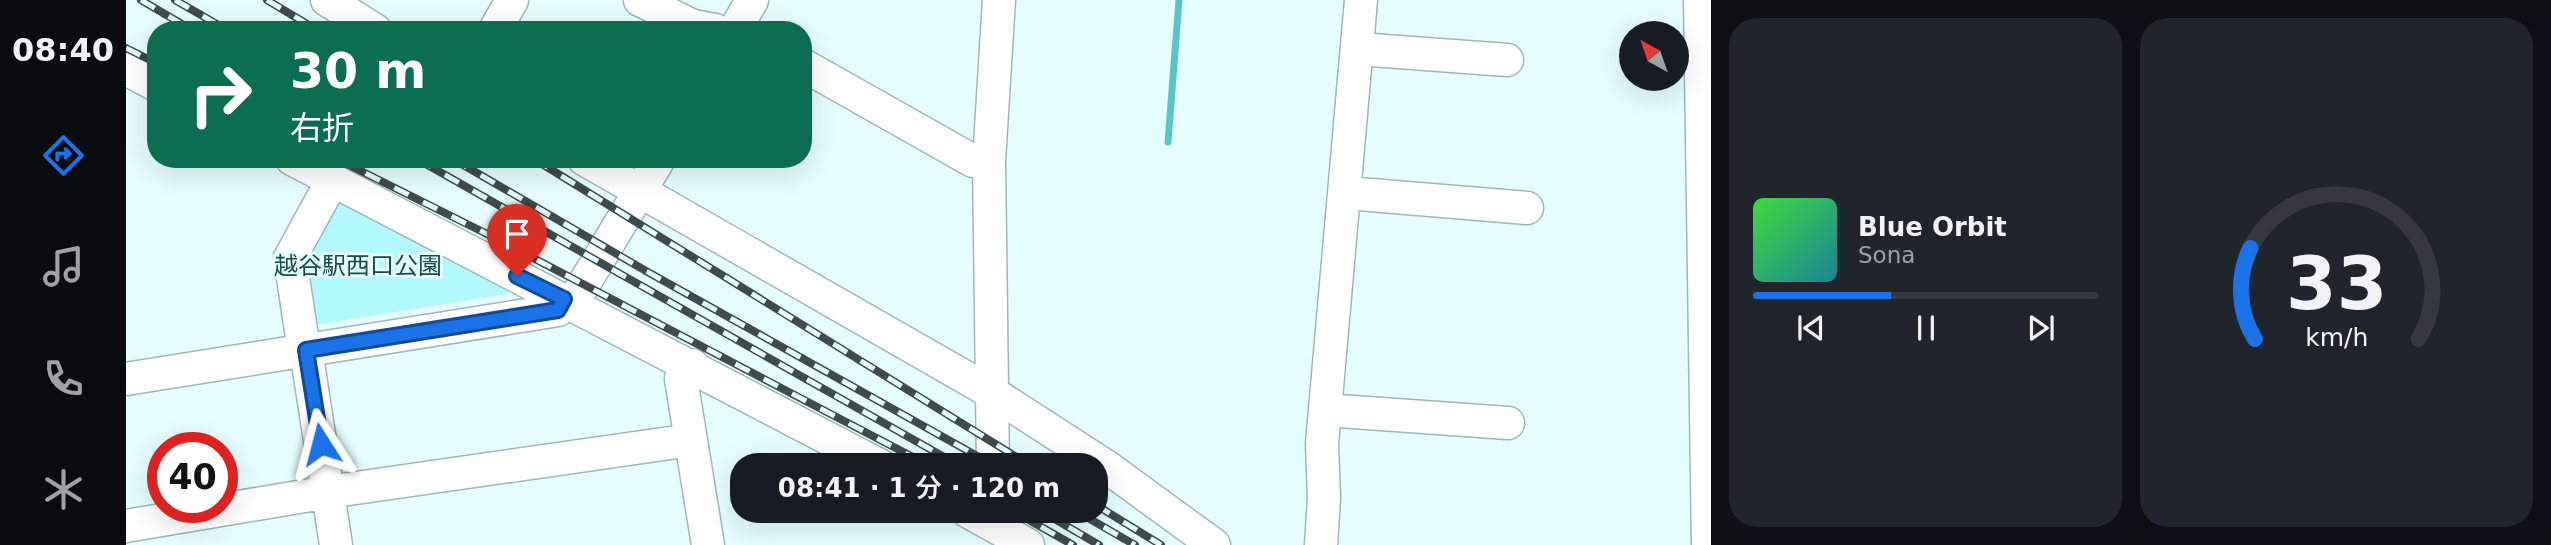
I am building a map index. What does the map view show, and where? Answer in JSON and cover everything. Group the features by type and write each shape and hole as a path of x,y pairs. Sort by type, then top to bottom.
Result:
{"street":[{"path":"327,0 361,21"},
{"path":"500,21 512,0"},
{"path":"640,0 683,21"},
{"path":"740,21 752,0"},
{"path":"993,453 989,162 999,0"},
{"path":"1321,545 1324,498 1322,444 1361,0"},
{"path":"1700,0 1707,284 1708,545"},
{"path":"1358,49 1507,60"},
{"path":"126,69 147,80"},
{"path":"812,70 973,162 989,162"},
{"path":"308,168 692,365 857,453"},
{"path":"599,168 991,392 1107,467 1214,545"},
{"path":"126,379 558,310 568,301 654,168"},
{"path":"332,181 290,258 336,545"},
{"path":"1346,193 1527,208"},
{"path":"692,365 681,379 708,545"},
{"path":"1325,410 1508,423"},
{"path":"126,526 328,492 691,440"},
{"path":"996,527 1028,545"}],"green space":[{"name":"越谷駅西口公園","path":"347,201 510,287 508,294 315,325 304,260 333,204"}],"waterway":[{"path":"1168,142 1179,0"}],"railway":[{"path":"141,0 177,21"},
{"path":"175,0 211,21"},
{"path":"267,0 302,21"},
{"path":"126,48 147,58"},
{"path":"355,168 499,240 905,453"},
{"path":"433,168 937,453"},
{"path":"469,168 646,271 972,453"},
{"path":"549,168 1010,453"},
{"path":"1108,512 1161,545"},
{"path":"1034,523 1073,545"},
{"path":"1061,523 1099,545"},
{"path":"1097,523 1135,545"}],"route":[{"path":"321,444 306,350 558,310 564,299 517,276"}]}
